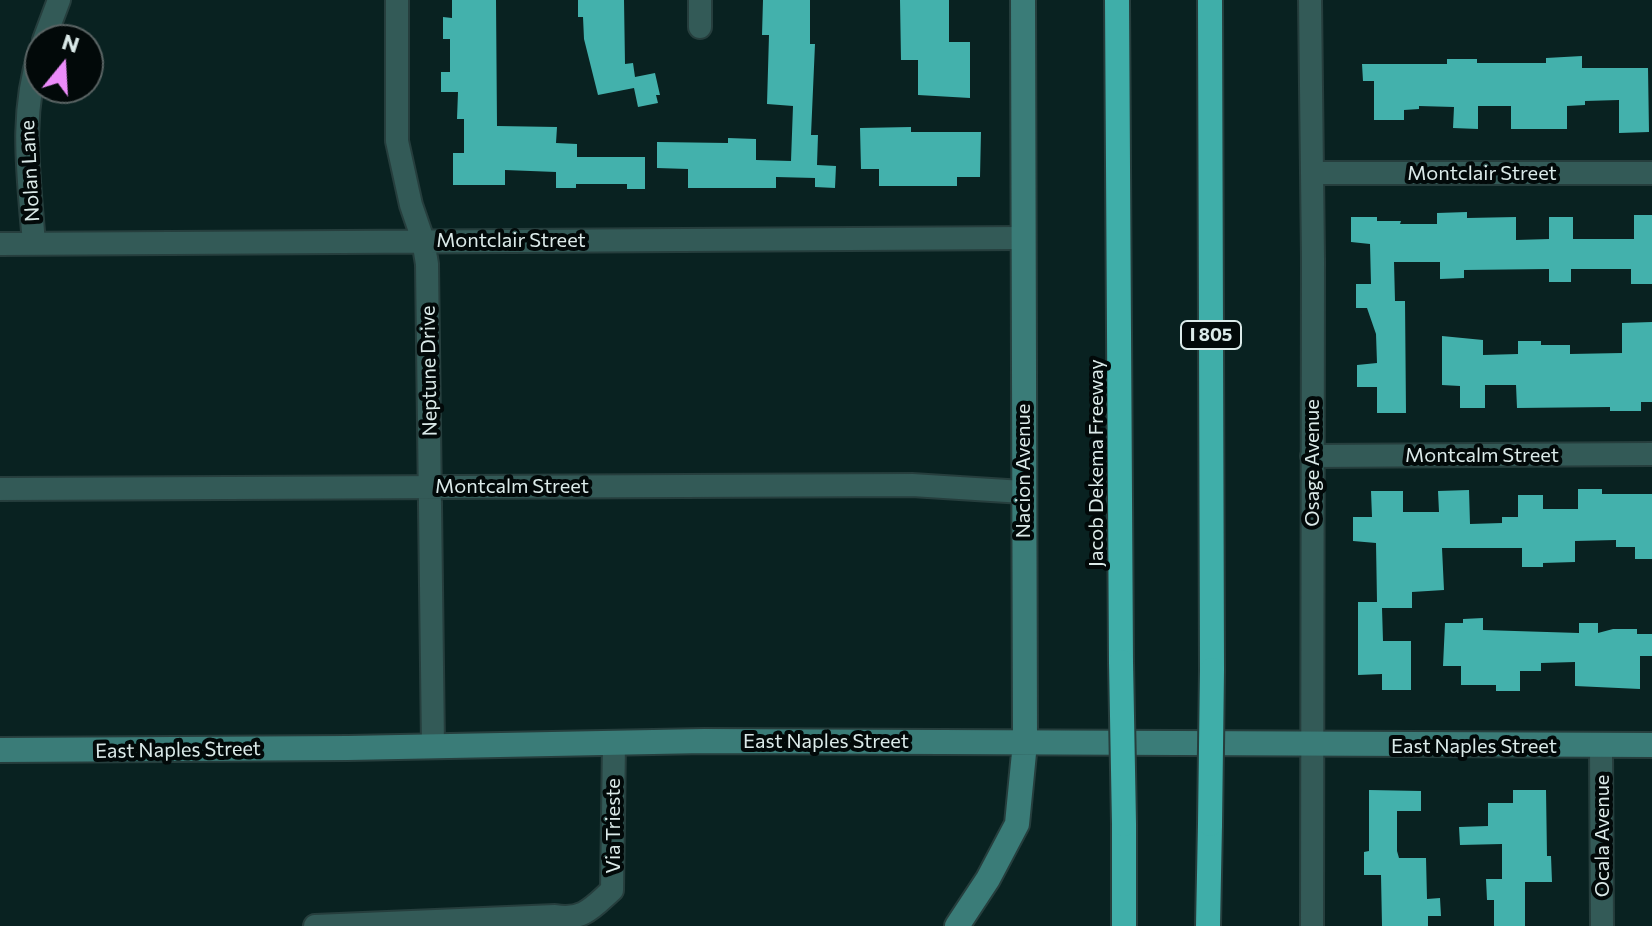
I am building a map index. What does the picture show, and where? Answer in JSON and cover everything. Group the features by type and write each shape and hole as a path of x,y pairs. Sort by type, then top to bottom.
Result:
{"highway":[{"name":"Jacob Dekema Freeway","path":"1117,0 1124,926"},
{"name":"I 805","path":"1209,926 1212,670 1210,0"}],"street":[{"path":"50,24 59,0"},
{"name":"Neptune Drive","path":"397,0 397,141 427,264 433,747"},
{"path":"700,0 700,27"},
{"name":"Nacion Avenue","path":"957,926 988,879 1017,824 1025,743 1023,0"},
{"name":"Osage Avenue","path":"1310,0 1312,926"},
{"name":"Nolan Lane","path":"28,104 25,124 34,244"},
{"name":"Montclair Street","path":"1312,173 1652,173"},
{"name":"Montclair Street","path":"0,244 1023,238"},
{"name":"Montcalm Street","path":"1312,456 1652,454"},
{"name":"Montcalm Street","path":"0,489 912,485 1023,492"},
{"name":"East Naples Street","path":"0,750 901,741 1652,745"},
{"name":"Via Trieste","path":"315,926 555,916 569,918 587,913 612,890 614,743"},
{"name":"Ocala Avenue","path":"1601,746 1602,926"}],"building":[{"path":"452,0 496,0 497,126 557,127 556,143 577,144 577,157 645,157 645,189 627,189 627,184 576,184 576,188 556,188 556,172 505,170 505,185 453,185 453,153 464,153 464,119 457,119 458,92 441,92 441,72 450,72 450,39 443,39 443,17 452,18"},
{"path":"578,0 624,0 625,64 633,63 635,77 655,73 660,95 656,95 658,103 638,107 634,88 598,95 584,39 583,17 578,17"},
{"path":"763,0 810,0 810,44 815,44 811,135 818,135 817,165 836,166 835,188 815,187 815,178 776,177 776,188 688,188 688,169 657,168 657,142 728,143 728,138 756,139 756,160 791,161 793,106 767,104 769,35 762,35"},
{"path":"900,0 949,0 949,42 970,42 970,98 918,95 918,60 901,60"},
{"path":"1582,56 1582,68 1648,68 1649,132 1619,133 1619,100 1585,101 1585,105 1567,106 1567,129 1511,129 1511,106 1478,106 1478,129 1453,128 1454,107 1419,106 1419,109 1404,110 1404,120 1374,120 1374,81 1363,81 1362,64 1447,64 1447,59 1477,59 1477,63 1546,63 1546,58"},
{"path":"911,127 911,132 981,132 980,177 957,177 957,186 879,186 879,169 861,169 860,128"},
{"path":"1467,212 1467,218 1516,217 1516,240 1549,239 1549,217 1573,217 1573,239 1634,239 1634,215 1652,215 1652,284 1631,284 1631,269 1571,269 1571,282 1549,282 1549,269 1464,270 1464,278 1440,279 1440,262 1394,262 1395,301 1405,301 1406,413 1377,413 1377,387 1357,387 1357,365 1377,363 1376,334 1367,308 1356,308 1356,284 1371,284 1370,244 1351,242 1351,217 1377,217 1377,221 1401,221 1400,224 1437,224 1437,213"},
{"path":"1652,322 1652,402 1641,402 1641,411 1610,411 1610,407 1517,408 1516,385 1485,385 1485,408 1460,408 1460,386 1442,385 1442,336 1483,340 1483,355 1518,354 1518,341 1570,345 1570,354 1622,353 1622,323"},
{"path":"1578,489 1602,489 1602,494 1652,494 1652,559 1635,559 1635,547 1616,547 1616,540 1575,541 1575,562 1543,563 1543,567 1522,567 1522,548 1442,548 1444,590 1412,592 1412,608 1382,608 1383,641 1411,641 1411,690 1382,690 1382,674 1358,675 1358,602 1377,602 1376,543 1353,541 1353,517 1372,517 1371,491 1403,491 1403,512 1439,512 1438,491 1469,490 1470,524 1502,523 1502,517 1518,517 1518,495 1543,495 1543,509 1578,509"},
{"path":"1483,618 1483,630 1579,633 1579,623 1598,623 1598,633 1613,629 1637,629 1637,634 1652,634 1652,656 1640,656 1640,689 1575,686 1575,662 1541,663 1541,671 1520,671 1520,691 1496,691 1496,685 1461,685 1461,666 1443,666 1445,623"},
{"path":"1369,790 1421,791 1421,811 1397,811 1397,851 1399,858 1426,858 1427,899 1440,898 1441,916 1428,916 1428,926 1382,926 1381,875 1364,875 1364,852 1369,851"},
{"path":"1513,790 1546,790 1547,856 1551,856 1552,882 1525,882 1525,926 1494,926 1494,900 1487,900 1486,879 1502,879 1502,844 1460,845 1459,827 1488,826 1488,803 1513,803"}]}
